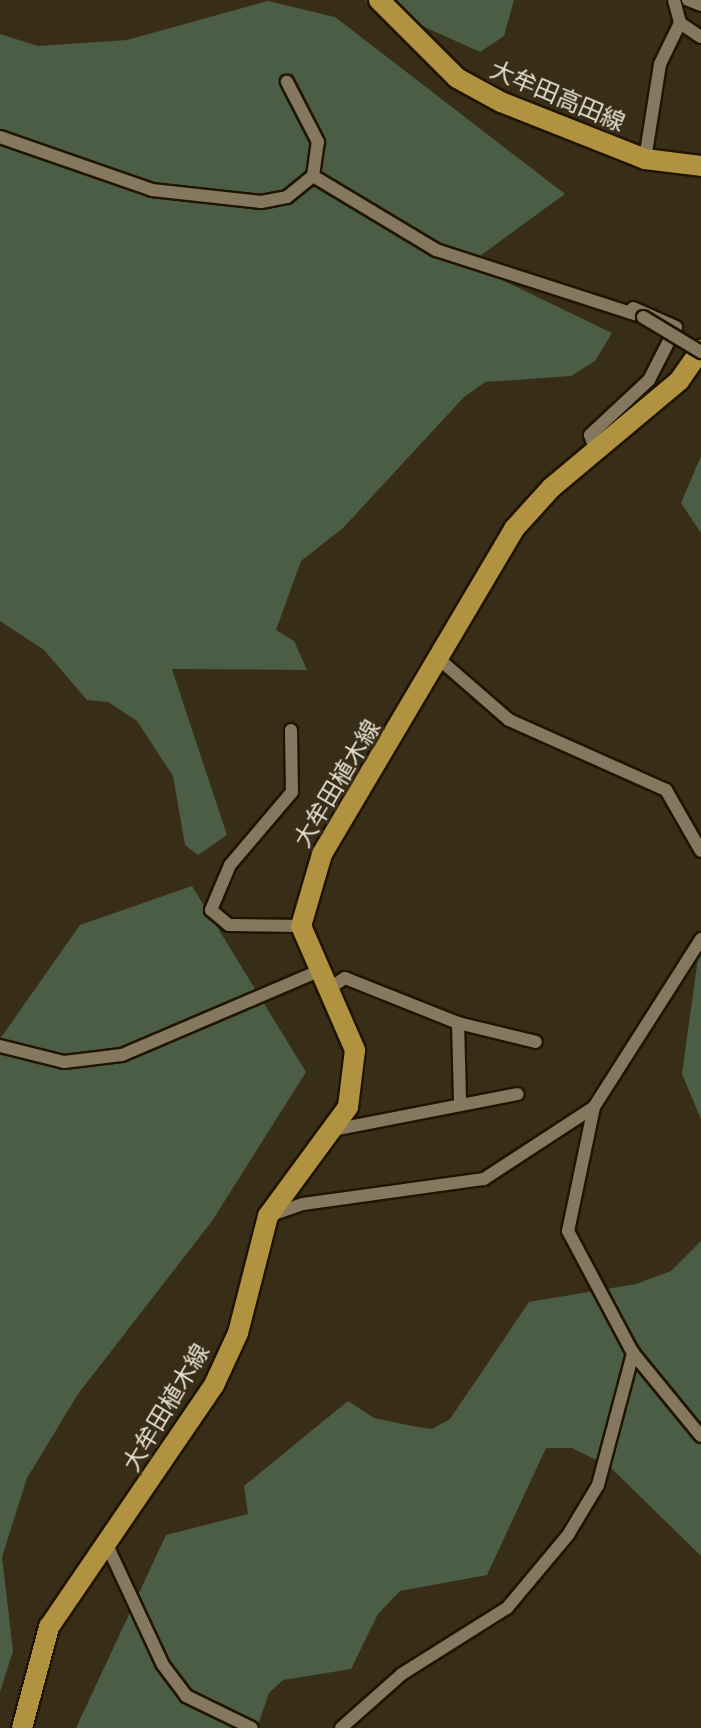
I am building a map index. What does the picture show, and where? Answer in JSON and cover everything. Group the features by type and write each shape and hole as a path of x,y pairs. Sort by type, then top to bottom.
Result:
{"main road":[{"name":"大牟田高田線","path":"379,0 457,78 645,159 701,166"},
{"name":"大牟田植木線","path":"22,1728 49,1627 214,1385 238,1333 268,1216 333,1130 356,1079 355,1050 301,926 322,854 440,660 514,529 596,452 679,381 701,351"}],"street":[{"path":"645,159 660,64 680,23 674,0"},
{"path":"688,0 701,5"},
{"path":"680,23 701,37"},
{"path":"0,137 97,174 198,197 261,202 287,197 313,176 318,142 287,82"},
{"path":"313,176 436,250 625,308 701,351"},
{"path":"596,452 590,435 649,380 676,327 648,309 625,308"},
{"path":"440,660 509,720 666,790 701,851"},
{"path":"291,730 292,792 230,865 211,910 229,925 301,926"},
{"path":"701,939 594,1107 568,1231 633,1353 701,1436"},
{"path":"0,1046 64,1062 122,1055 323,980 345,978 458,1023 536,1042"},
{"path":"458,1023 460,1102"},
{"path":"333,1130 460,1102 518,1094"},
{"path":"268,1216 303,1204 484,1179 594,1107"},
{"path":"341,1728 402,1674 507,1608 561,1544 598,1485 633,1353"},
{"path":"107,1545 163,1665 186,1696 252,1728"}],"green space":[{"path":"365,0 514,0 504,36 480,52"},
{"path":"268,1 335,17 565,194 469,264 612,333 595,361 571,376 485,382 464,397 343,528 301,561 276,630 294,641 307,670 172,669 227,835 198,855 185,845 173,776 137,721 108,702 87,700 44,650 0,621 0,34 38,46 127,40"},
{"path":"701,456 701,533 681,503"},
{"path":"192,886 306,1072 212,1221 78,1394 27,1478 2,1557 13,1651 0,1692 0,1039 80,925"},
{"path":"701,936 701,1119 682,1074"},
{"path":"701,1241 701,1556 610,1467 572,1448 546,1448 487,1575 400,1591 378,1614 351,1669 283,1680 269,1693 257,1728 76,1728 166,1535 248,1514 244,1486 348,1401 374,1418 432,1429 450,1419 529,1302 636,1284 671,1271"}]}
